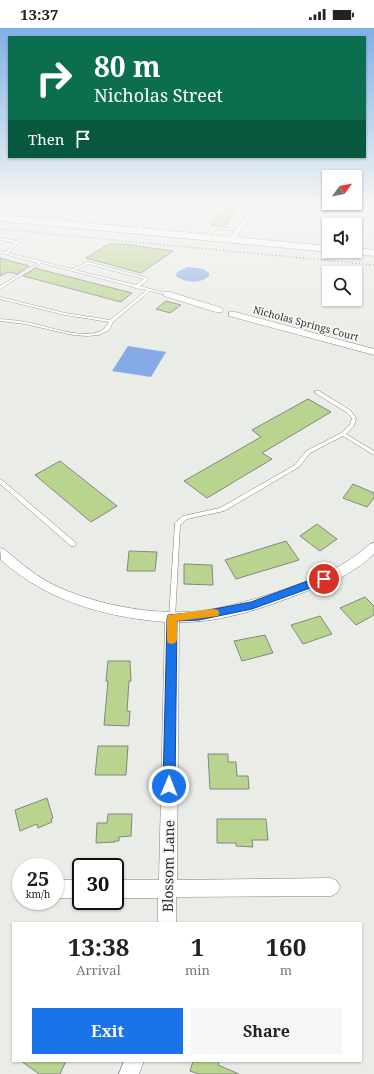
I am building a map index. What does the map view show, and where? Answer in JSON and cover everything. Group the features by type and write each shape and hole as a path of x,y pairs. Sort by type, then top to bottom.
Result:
{"street":[{"path":"167,294 219,310"},
{"name":"Nicholas Springs Court","path":"232,314 374,352"},
{"path":"0,552 14,565 43,585 72,598 122,611 172,618 199,616 227,611 260,603 312,585 349,568 374,547"},
{"name":"Blossom Lane","path":"167,922 172,618"},
{"path":"124,889 331,887"},
{"path":"129,1074 134,1062"}],"lane":[{"path":"6,253 167,294"},
{"path":"0,288 41,262"},
{"path":"72,270 88,263 147,279 136,287"},
{"path":"0,320 24,323 73,334 90,335 106,331 110,327 111,321 149,290"},
{"path":"0,298 65,314 111,321"},
{"path":"172,618 177,524 186,517 222,510 298,466 308,452 343,434 352,426 354,418 348,410 317,392"},
{"path":"343,434 374,453"},
{"path":"0,481 73,544"}],"water":[{"path":"188,267 203,269 209,273 209,276 206,279 193,282 176,276 177,272"},
{"path":"128,346 166,352 151,377 112,371"}],"building":[{"path":"95,253 170,253 141,273 86,258"},
{"path":"0,258 29,266 17,274 8,272 0,276"},
{"path":"36,268 132,293 121,302 23,276"},
{"path":"166,301 181,305 170,313 156,309"},
{"path":"308,399 331,412 262,453 272,459 207,498 184,481 261,437 252,430"},
{"path":"60,461 117,506 91,522 35,475"},
{"path":"353,484 374,493 374,498 367,507 343,498"},
{"path":"317,524 337,539 320,551 300,536"},
{"path":"286,541 299,560 236,579 225,560"},
{"path":"129,551 157,552 155,571 127,571"},
{"path":"184,564 212,565 213,585 184,584"},
{"path":"365,597 374,606 374,615 356,625 340,608"},
{"path":"320,616 332,634 303,644 291,625"},
{"path":"265,635 273,653 242,661 234,641"},
{"path":"108,661 130,661 131,681 129,681 127,711 130,711 129,726 104,725 108,681 106,681"},
{"path":"98,746 128,746 126,775 95,775"},
{"path":"208,754 228,754 228,762 236,762 237,776 248,776 249,789 210,789"},
{"path":"47,798 53,818 51,819 52,822 38,828 37,824 20,831 15,810"},
{"path":"108,814 132,814 131,836 119,837 119,841 115,842 96,843 97,823 107,823"},
{"path":"217,819 266,819 268,840 252,840 253,847 236,846 236,843 217,843"},
{"path":"22,1062 66,1062 60,1074 39,1074"},
{"path":"193,1062 219,1062 218,1065 239,1074 199,1074 190,1071"}],"railway":[{"path":"247,253 374,265"}],"slow traffic":[{"path":"172,640 172,618 199,616 214,613"}],"route":[{"path":"169,786 172,618 199,616 252,606 312,585 324,579"}]}
